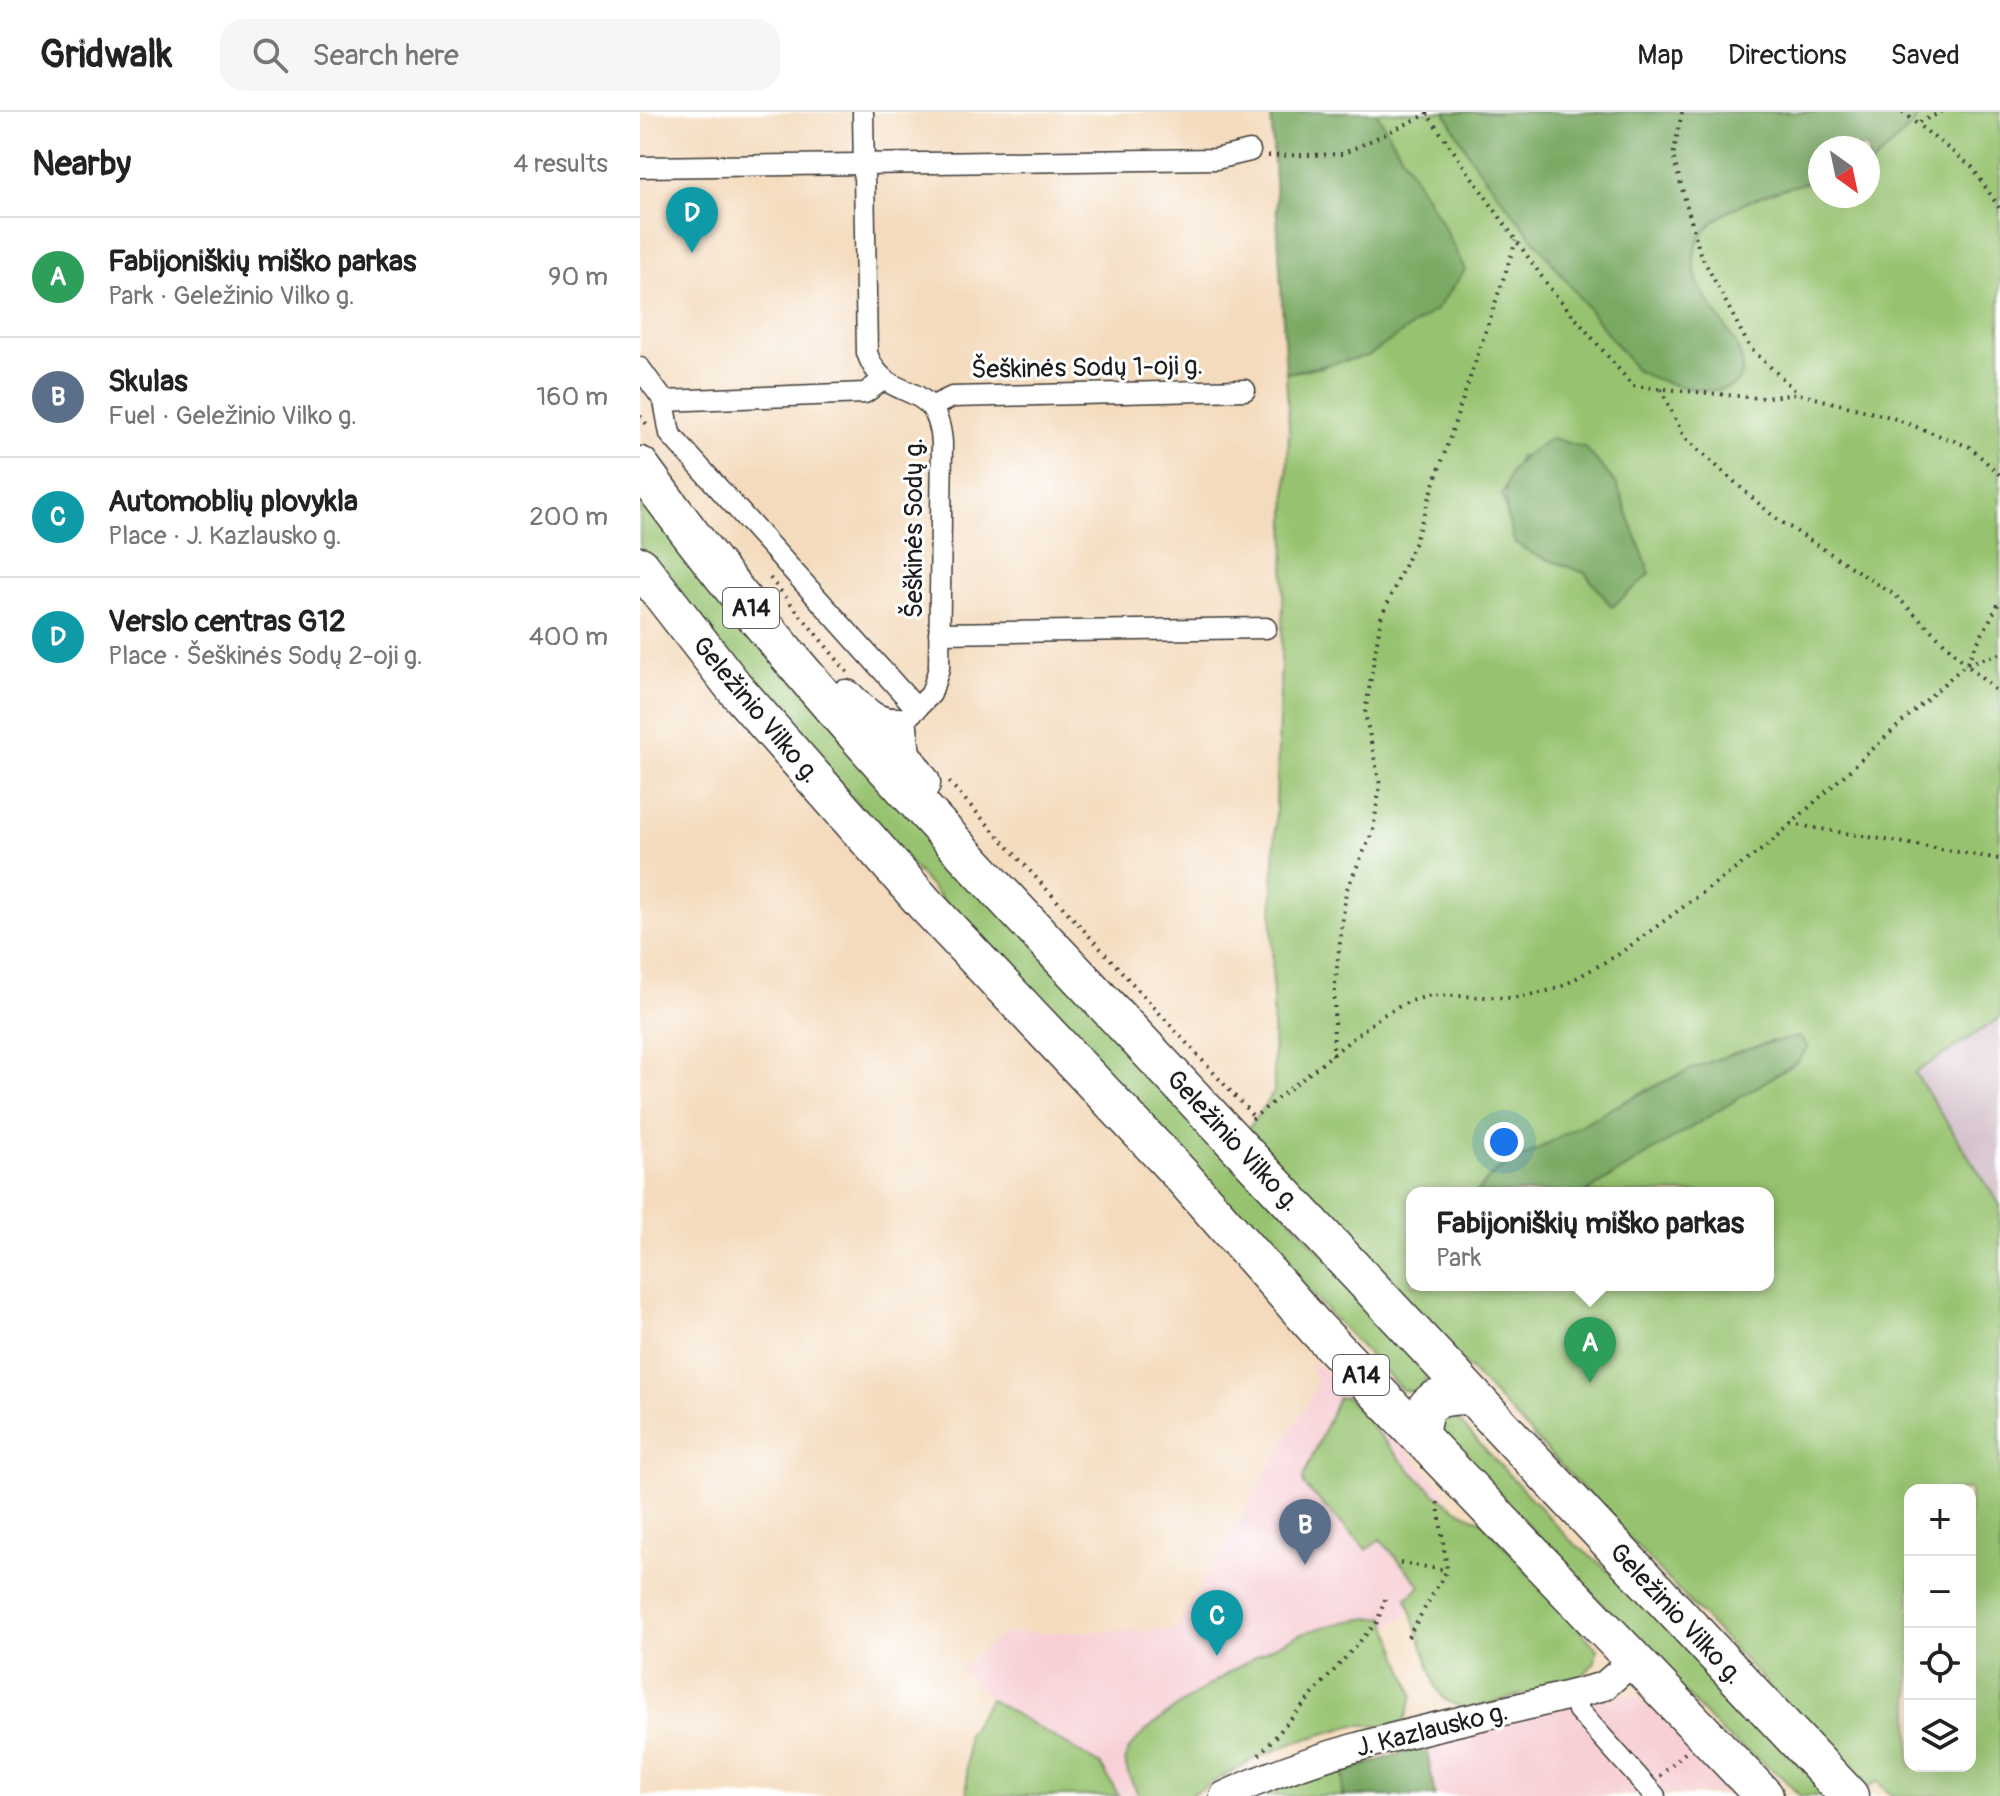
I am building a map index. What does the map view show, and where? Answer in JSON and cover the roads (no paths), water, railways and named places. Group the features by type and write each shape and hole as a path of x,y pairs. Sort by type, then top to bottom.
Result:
{"highway":[{"name":"Geležinio Vilko g.","path":"640,466 688,533 866,747 1468,1395 1849,1796"},
{"name":"Geležinio Vilko g.","path":"640,566 734,687 845,815 1420,1437 1764,1796"},
{"path":"770,631 814,661 868,722 883,728 908,718"},
{"path":"908,718 901,755 909,770 955,821 980,869"},
{"path":"1420,1437 1421,1415 1429,1404 1444,1396 1468,1395"}],"street":[{"path":"664,401 865,393 883,380 876,373 867,353 863,112"},
{"path":"640,167 1216,159 1250,151"},
{"path":"640,368 664,401 670,434 908,718"},
{"name":"Šeškinės Sodų g.","path":"883,380 923,397 933,406 942,443 939,633 935,687 908,718"},
{"name":"Šeškinės Sodų 1-oji g.","path":"933,406 952,397 1245,390"},
{"path":"939,633 1266,628"},
{"name":"J. Kazlausko g.","path":"1224,1796 1256,1781 1356,1748 1604,1686 1635,1659"},
{"path":"1573,1694 1578,1710 1652,1791"}],"place":[{"name":"Verslo centras G12","path":"692,253"},
{"name":"Fabijoniškių miško parkas","path":"1590,1383"},
{"name":"Skulas","path":"1305,1565"},
{"name":"Automoblių plovykla","path":"1217,1656"}]}
